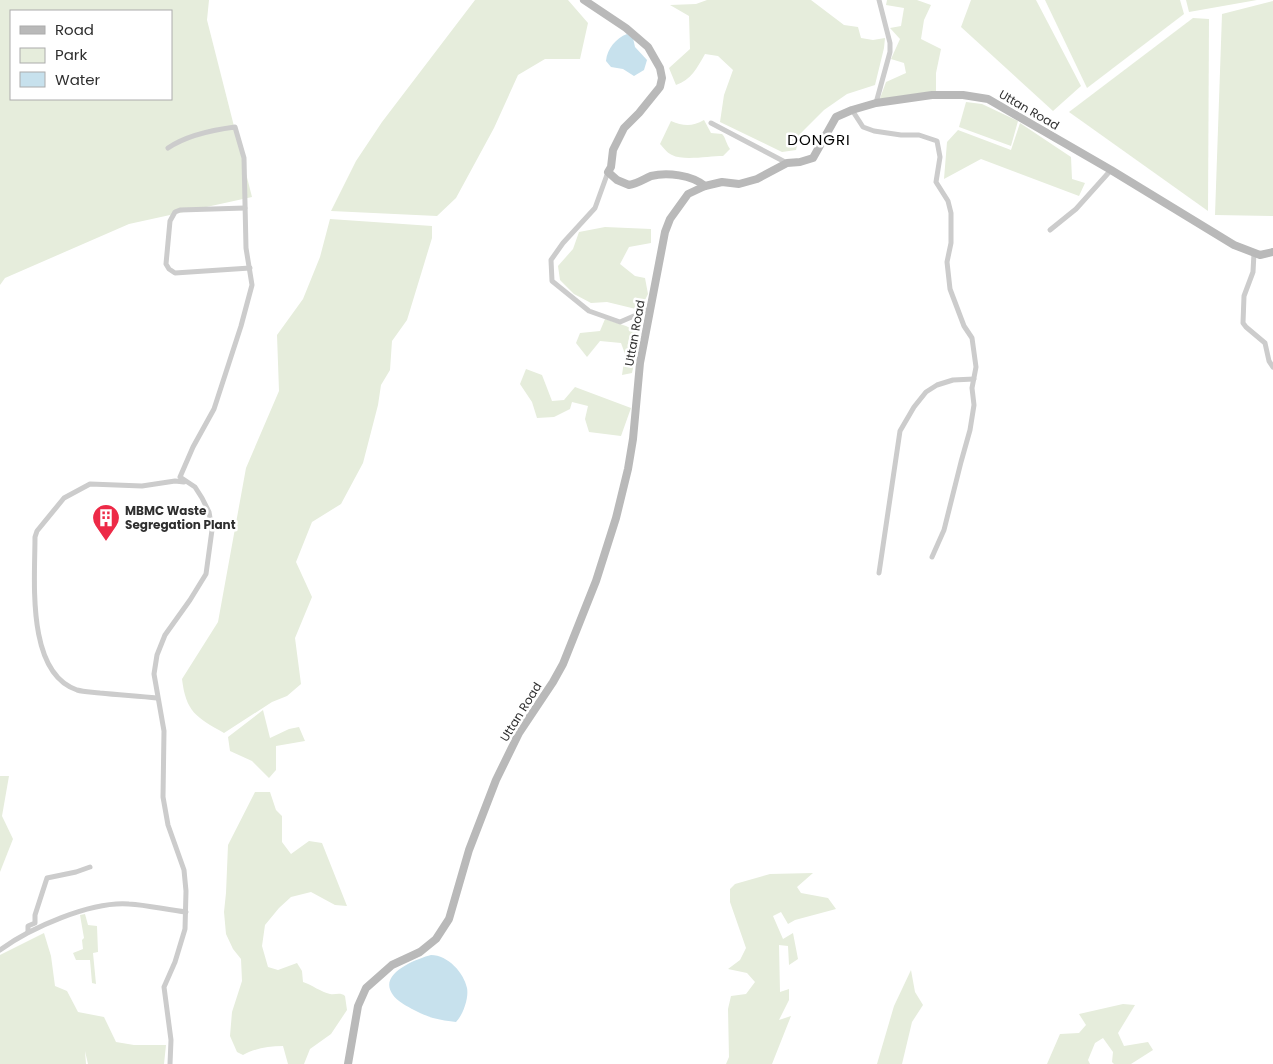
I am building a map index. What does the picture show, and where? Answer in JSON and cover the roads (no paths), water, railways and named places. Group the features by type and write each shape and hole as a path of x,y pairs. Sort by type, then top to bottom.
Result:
{"main road":[{"path":"584,0 626,28 648,47 660,68 662,78 660,87 655,94 624,128 613,150 608,172 617,180 629,185 648,177 664,175 693,178 705,186"},
{"name":"Uttan Road","path":"348,1064 358,1006 366,988 392,965 420,952 436,939 449,918 468,850 496,780 519,733 553,682 571,646 596,581 616,518 633,439 640,363 665,232 670,220 688,194 705,186 722,182 739,184 757,179 787,163 813,158 836,117 852,110 876,103 932,95 963,95 988,100 1112,170 1234,245 1260,255 1273,252"}],"street":[{"path":"876,103 890,52 890,43 879,0"},
{"path":"852,110 863,127 874,131 901,135 919,135 937,141 940,157 936,182 948,201 951,213 951,243 947,262 950,289 964,326 972,338 976,367 972,388 974,405 970,430 944,530 932,557"},
{"path":"710,123 787,163"},
{"path":"168,148 176,142 210,131 235,126 244,158 246,248 252,285 214,409 193,447 180,477 189,485"},
{"path":"1050,230 1076,210 1112,170"},
{"path":"608,172 595,208 563,243 552,260 552,281 589,311 620,322 650,309"},
{"path":"246,208 180,210 176,212 170,221 166,264 169,269 175,272 250,268"},
{"path":"1254,253 1253,272 1244,302 1243,323 1246,328 1265,343 1269,361 1273,367"},
{"path":"879,573 900,431 914,407 926,392 937,385 953,380 974,379"},
{"path":"157,698 79,690 64,684 53,671 46,655 37,626 35,537 37,531 64,498 90,484 142,486 175,481 189,485 195,488 209,512 212,530 206,574 165,635 157,655 154,674 164,731 163,797 168,825 184,870 186,912 183,936 175,962 164,987 171,1040 170,1064"},
{"path":"28,932 28,926 35,923 35,915 47,878 90,867"},
{"path":"0,950 28,932 93,907 128,904 186,912"}],"water":[{"path":"627,34 633,38 635,47 647,60 644,70 634,76 623,69 611,67 606,61 608,52 613,44"},
{"path":"431,955 449,961 459,971 465,982 467,992 465,1006 456,1022 433,1018 412,1009 400,1002 393,995 389,987 390,980 400,969 416,960"}],"place":[{"name":"MBMC Waste Segregation Plant","path":"106,542"}],"district":[{"name":"DONGRI","path":"819,140"}]}
